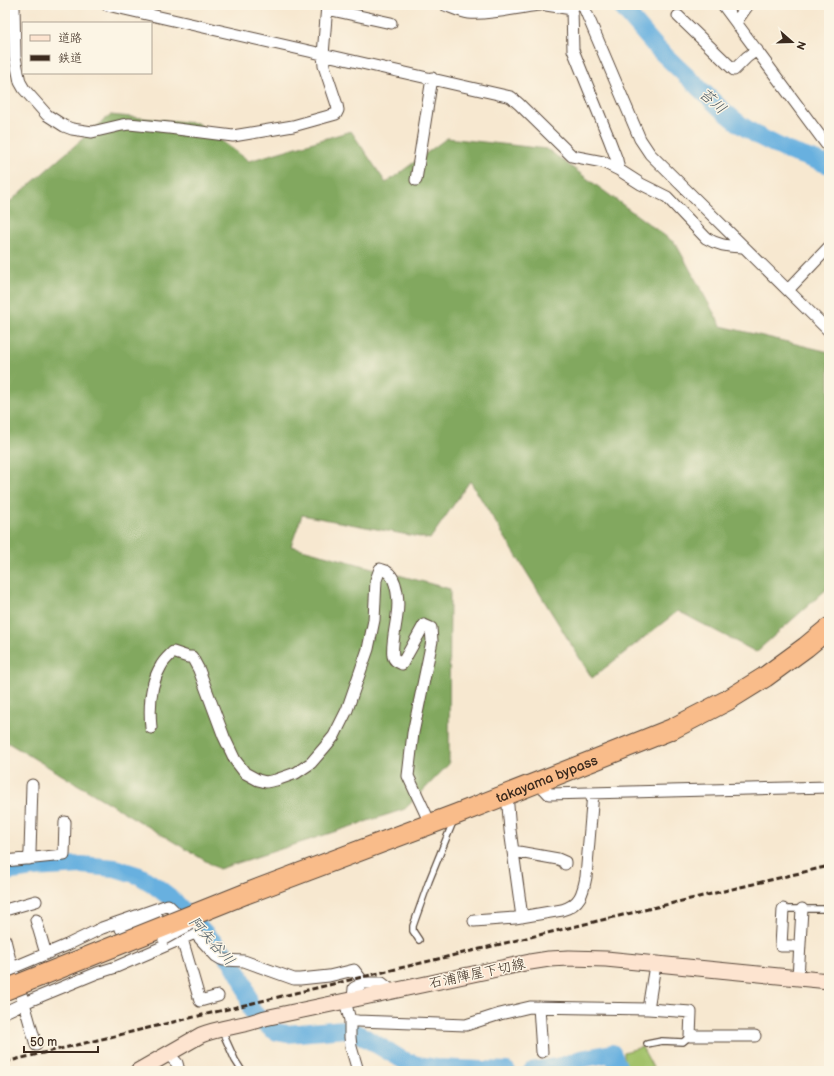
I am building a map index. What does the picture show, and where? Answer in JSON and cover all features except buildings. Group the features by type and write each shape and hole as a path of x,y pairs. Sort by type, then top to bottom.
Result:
{"highway":[{"name":"takayama bypass","path":"245,894 456,814 672,729 728,700 765,677 829,628"},
{"path":"158,918 216,898 245,894"},
{"path":"5,990 245,894"}],"main road":[{"name":"石浦陣屋下切線","path":"138,1071 201,1035 212,1031 349,1000 549,959 568,958 606,960 829,981"}],"street":[{"path":"14,5 15,57 20,82 24,89 47,115 64,126 92,132 129,124 233,136 293,126 333,116 338,110 322,55 327,7 391,23"},
{"path":"107,5 511,97 520,104 572,156 603,162 619,170 641,184 667,197 706,238 720,245 743,247"},
{"path":"446,5 458,10 474,13 510,10 540,5"},
{"path":"546,5 573,7 573,50 609,139 619,170"},
{"path":"583,5 640,139 650,154 829,331"},
{"path":"723,5 829,148"},
{"path":"736,22 748,5"},
{"path":"678,16 734,70 756,50"},
{"path":"416,180 432,78"},
{"path":"788,290 829,247"},
{"path":"151,728 149,715 152,690 160,668 164,661 173,652 192,658 199,670 224,737 235,760 245,773 258,780 266,782 296,773 311,763 334,736 347,710 368,649 374,620 377,574 380,569 387,571 393,580 397,592 398,614 393,645 393,656 396,661 402,664 424,625 431,628 432,641 413,733 408,776 430,823"},
{"path":"538,782 549,794 829,787"},
{"path":"29,858 32,785"},
{"path":"474,921 522,917 562,910 574,906 584,886 586,877 593,793"},
{"path":"507,794 522,917"},
{"path":"5,861 64,855 65,822"},
{"path":"513,851 558,859 566,864"},
{"path":"5,1012 97,972 117,960 164,939 245,894"},
{"path":"5,910 36,901"},
{"path":"9,969 67,945 102,928 168,905 216,956 224,960 244,961 287,977 300,979 329,976 354,970 364,983"},
{"path":"783,909 781,946 799,946"},
{"path":"798,978 802,909"},
{"path":"67,945 158,918"},
{"path":"36,920 46,954"},
{"path":"97,972 116,967 195,933"},
{"path":"182,939 200,1001 218,996"},
{"path":"5,940 9,969 24,1003 36,1045"},
{"path":"648,1009 655,965"},
{"path":"358,1071 350,1047 349,1000 354,988 364,983 382,983 392,991"},
{"path":"350,1021 466,1025 500,1014 530,1007 648,1009 691,1012 690,1036 755,1036"},
{"path":"539,1007 542,1052"},
{"path":"168,1054 177,1064 179,1071"}],"lane":[{"path":"419,940 413,931 413,926 456,814"},
{"path":"783,909 829,909"},
{"path":"221,1029 235,1060 242,1071"},
{"path":"647,1044 662,1041 683,1042 690,1036"}],"green space":[{"path":"110,115 197,123 249,161 351,131 386,183 447,138 547,149 676,244 721,326 829,352 829,587 756,652 678,611 592,678 470,481 430,539 302,515 291,546 450,589 449,764 405,809 219,869 5,741 5,206"},
{"path":"642,1047 655,1071 626,1071 624,1069 624,1052"}],"waterway":[{"name":"苔川","path":"620,5 656,47 720,108 741,125 758,136 788,151 829,165"},
{"name":"阿矢谷川","path":"5,872 33,868 81,865 115,868 140,876 171,898 231,960 243,981 252,1011 270,1028 277,1032 287,1034 345,1029 357,1033 403,1060 417,1065 436,1068 507,1071"},
{"name":"阿矢谷川","path":"532,1071 562,1066 581,1059 612,1053 620,1071"}],"railway":[{"path":"5,1062 829,866"}]}
